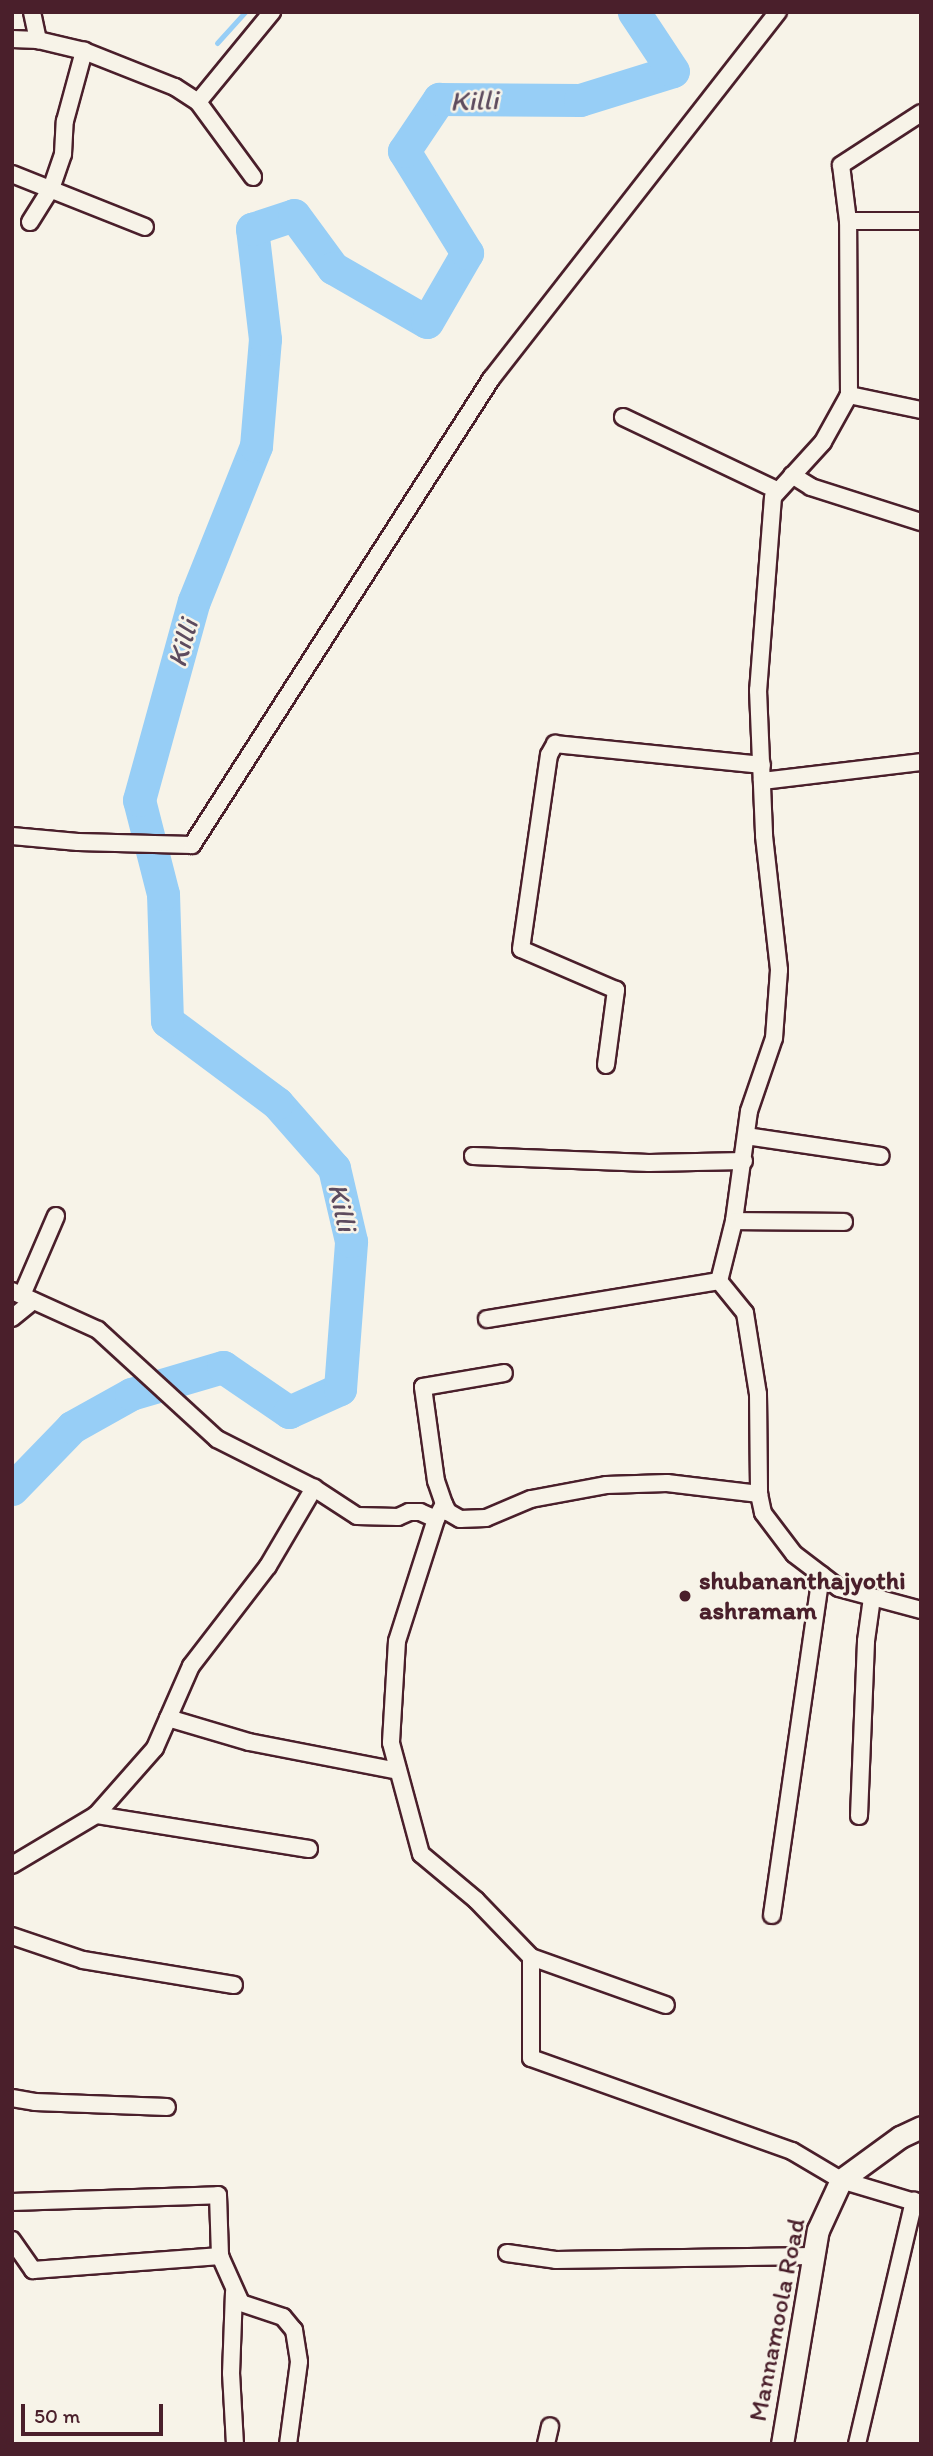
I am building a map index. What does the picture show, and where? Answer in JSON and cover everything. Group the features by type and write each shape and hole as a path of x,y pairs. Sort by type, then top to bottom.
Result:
{"main road":[{"name":"Mannamoola Road","path":"782,2444 818,2230 841,2180 900,2137 921,2127"}],"street":[{"path":"32,12 38,40"},
{"path":"198,102 272,12"},
{"path":"12,836 78,842 192,845 491,379 778,12"},
{"path":"12,39 38,40 84,51 175,87 198,102 253,177"},
{"path":"30,222 51,190 63,154 65,121 84,51"},
{"path":"719,1281 734,1221 749,1111 774,1038 779,970 764,835 758,690 773,497 824,442 849,395 848,221 841,165 921,113"},
{"path":"12,174 145,228"},
{"path":"848,221 921,221"},
{"path":"849,395 921,410"},
{"path":"623,417 777,490"},
{"path":"792,475 811,487 921,522"},
{"path":"606,1065 616,990 521,949 549,755 555,744 762,773 921,762"},
{"path":"746,1136 881,1156"},
{"path":"473,1156 649,1163 744,1161"},
{"path":"12,1318 56,1216"},
{"path":"734,1221 844,1222"},
{"path":"486,1319 719,1281"},
{"path":"719,1281 745,1313 758,1394 759,1494 763,1513 794,1554 839,1588 921,1610"},
{"path":"23,1296 98,1330 217,1439 314,1488 357,1516 398,1517 409,1512 420,1512 436,1520"},
{"path":"504,1373 423,1387 436,1481 449,1512 460,1519 486,1518 531,1499 606,1485 667,1483 759,1494"},
{"path":"12,1866 96,1815 155,1748 191,1666 268,1566 314,1488"},
{"path":"444,1504 436,1520 397,1641 391,1743 418,1833 421,1854 475,1900 531,1957 666,2005"},
{"path":"772,1915 821,1575"},
{"path":"859,1816 866,1641 872,1598"},
{"path":"168,1718 249,1742 398,1771"},
{"path":"96,1815 309,1849"},
{"path":"12,1936 83,1960 234,1985"},
{"path":"531,1957 531,2058 792,2151 841,2180 918,2202 857,2444"},
{"path":"12,2098 35,2102 167,2107"},
{"path":"12,2202 218,2195 220,2256 241,2303 283,2318 294,2330 299,2362 288,2444"},
{"path":"12,2240 33,2270 220,2256"},
{"path":"508,2253 556,2260 813,2256"},
{"path":"234,2288 231,2373 235,2444"},
{"path":"546,2444 550,2426"}],"waterway":[{"path":"217,43 245,12"},
{"name":"Killi","path":"12,1489 72,1427 131,1394 223,1367 289,1412 340,1389 351,1241 334,1168 277,1103 167,1021 163,894 139,800 194,601 256,446 265,339 252,229 294,215 333,268 427,322 467,253 404,151 439,99 580,100 673,71 634,12"}],"place":[{"name":"shubananthajyothi ashramam","path":"685,1596"}]}
